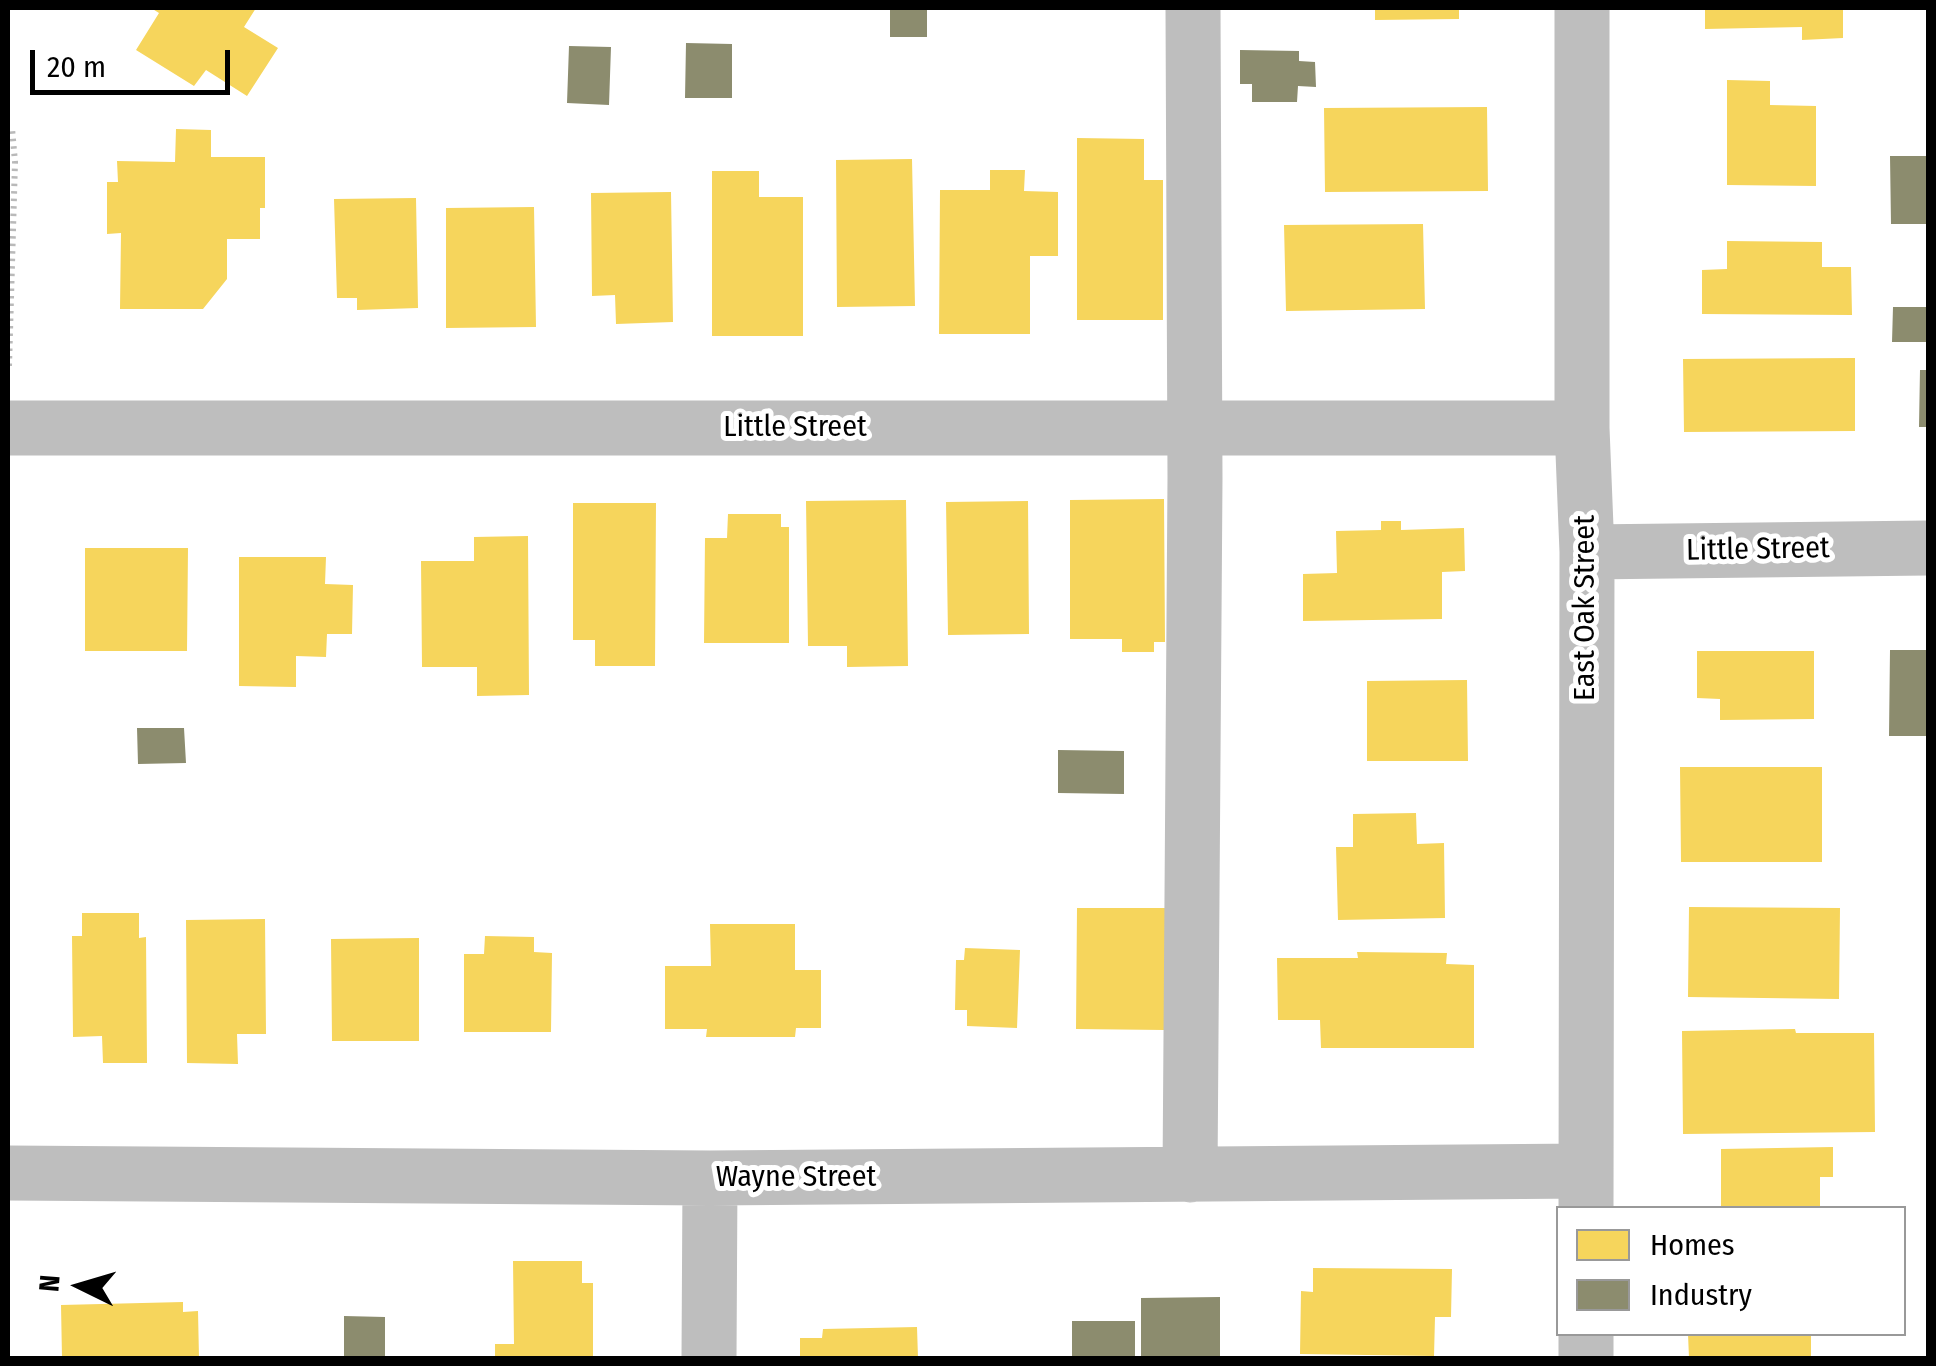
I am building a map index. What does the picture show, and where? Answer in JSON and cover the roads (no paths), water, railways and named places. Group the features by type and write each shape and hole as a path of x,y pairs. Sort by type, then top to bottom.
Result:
{"street":[{"path":"1190,1175 1194,8"},
{"name":"East Oak Street","path":"1582,8 1582,428 1587,552 1586,1190"},
{"name":"Little Street","path":"8,428 1582,428"},
{"name":"Little Street","path":"1587,552 1928,548"},
{"name":"Wayne Street","path":"8,1174 710,1178 1190,1175 1586,1190"},
{"path":"708,1358 710,1178"}]}
